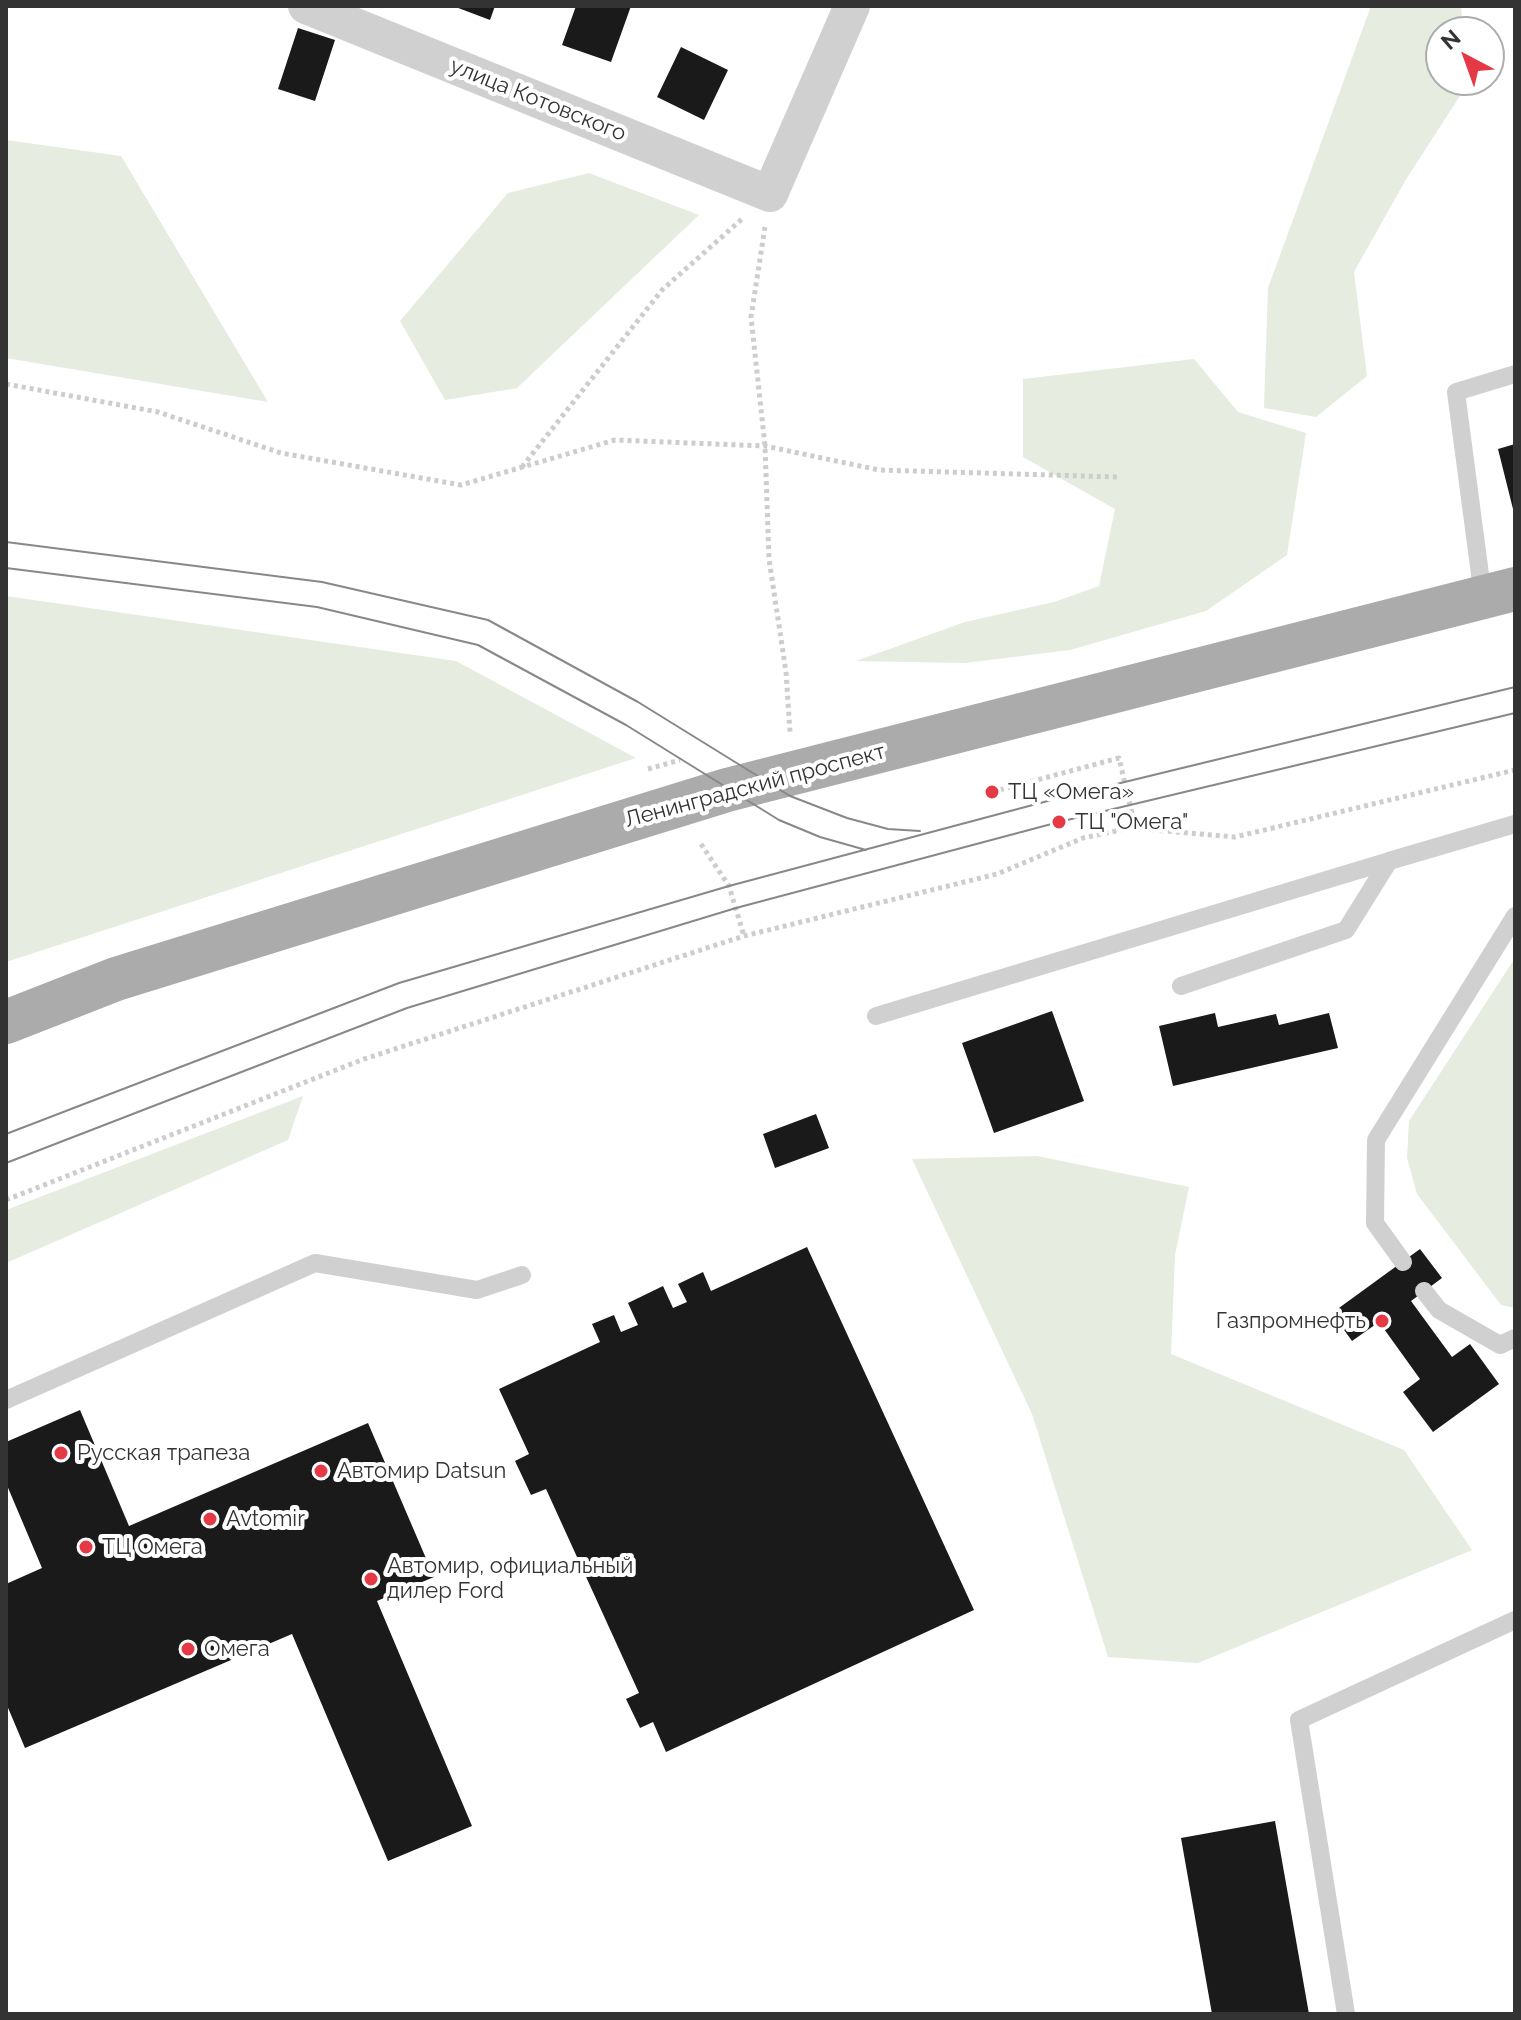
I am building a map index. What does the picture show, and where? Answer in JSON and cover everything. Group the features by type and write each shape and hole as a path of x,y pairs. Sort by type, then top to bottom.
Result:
{"main road":[{"name":"Ленинградский проспект","path":"6,1022 116,979 727,790 1499,593"}],"street":[{"name":"улица Котовского","path":"306,6 770,194"},
{"path":"770,194 852,6"}],"lane":[{"path":"1499,593 1456,392 1515,374"},
{"path":"876,1016 1515,824"},
{"path":"1181,986 1346,930 1389,861"},
{"path":"1403,1262 1375,1223 1376,1140 1515,916"},
{"path":"6,1400 315,1263 477,1290 522,1275"},
{"path":"1424,1291 1439,1310 1500,1345 1515,1338"},
{"path":"1346,2014 1299,1720 1515,1620"}],"path":[{"path":"770,194 751,317 765,446 769,559 792,731"},
{"path":"522,467 662,290 770,194"},
{"path":"6,384 158,412 281,453 461,485 615,440 765,446 879,470 1118,477"},
{"path":"992,792 1119,758 1132,813 1130,828"},
{"path":"6,1200 364,1059 744,936 997,874 1083,838 1130,828 1235,837 1515,770"},
{"path":"701,844 729,886 744,936"}],"shaded area":[{"path":"1371,6 1461,6 1462,16 1425,16 1425,96 1460,96 1405,181 1354,272 1367,376 1316,417 1264,408 1268,288"},
{"path":"6,140 121,156 268,402 6,358"},
{"path":"589,173 699,215 517,388 445,400 400,321 508,193"},
{"path":"1194,359 1238,412 1306,433 1287,555 1206,611 1070,650 965,663 856,661 965,622 1054,602 1099,586 1115,509 1023,457 1023,379"},
{"path":"6,596 456,661 636,758 6,962"},
{"path":"1515,958 1515,1308 1501,1305 1417,1194 1407,1158 1409,1121"},
{"path":"303,1096 288,1140 6,1263 6,1210"},
{"path":"1037,1156 1189,1187 1175,1255 1171,1354 1404,1450 1472,1550 1198,1663 1108,1657 1032,1414 912,1159"}],"building":[{"path":"453,6 495,6 490,20"},
{"path":"576,6 631,6 611,62 562,45"},
{"path":"298,28 335,40 315,101 278,89"},
{"path":"681,47 728,70 704,120 657,97"},
{"path":"1515,444 1515,513 1514,513 1498,449"},
{"path":"1052,1011 1084,1101 994,1133 962,1043"},
{"path":"1215,1013 1218,1027 1276,1014 1279,1025 1329,1013 1338,1048 1173,1086 1159,1026"},
{"path":"816,1114 829,1148 775,1168 763,1134"},
{"path":"807,1247 974,1610 666,1752 653,1722 640,1728 626,1699 639,1693 546,1489 531,1495 515,1461 529,1454 499,1389 600,1342 592,1324 614,1315 621,1332 638,1325 628,1303 663,1286 673,1308 687,1302 678,1284 703,1272 711,1291"},
{"path":"1420,1249 1442,1278 1411,1301 1452,1357 1470,1344 1499,1384 1433,1432 1403,1392 1420,1379 1379,1322 1352,1341 1332,1313"},
{"name":"Омега","path":"80,1410 129,1526 368,1423 434,1577 377,1601 472,1826 388,1861 292,1634 25,1748 6,1703 6,1584 42,1568 6,1483 6,1442"},
{"path":"1275,1821 1309,2014 1212,2014 1181,1838"}],"tram line":[{"path":"6,542 322,582 488,620 638,702 790,796 847,818 888,829 920,831"},
{"path":"6,568 317,607 478,645 626,725 779,820 820,837 866,850"},
{"path":"6,1134 399,983 729,886 1059,798 1515,687"},
{"path":"6,1163 407,1008 736,908 1059,822 1515,713"}],"place":[{"name":"ТЦ «Омега»","path":"992,792"},
{"name":"ТЦ \"Омега\"","path":"1059,822"},
{"name":"Газпромнефть","path":"1382,1321"},
{"name":"Русская трапеза","path":"61,1453"},
{"name":"Автомир Datsun","path":"321,1471"},
{"name":"Avtomir","path":"210,1519"},
{"name":"ТЦ Омега","path":"86,1547"},
{"name":"Автомир, официальный дилер Ford","path":"371,1579"},
{"name":"Омега","path":"188,1649"}]}
